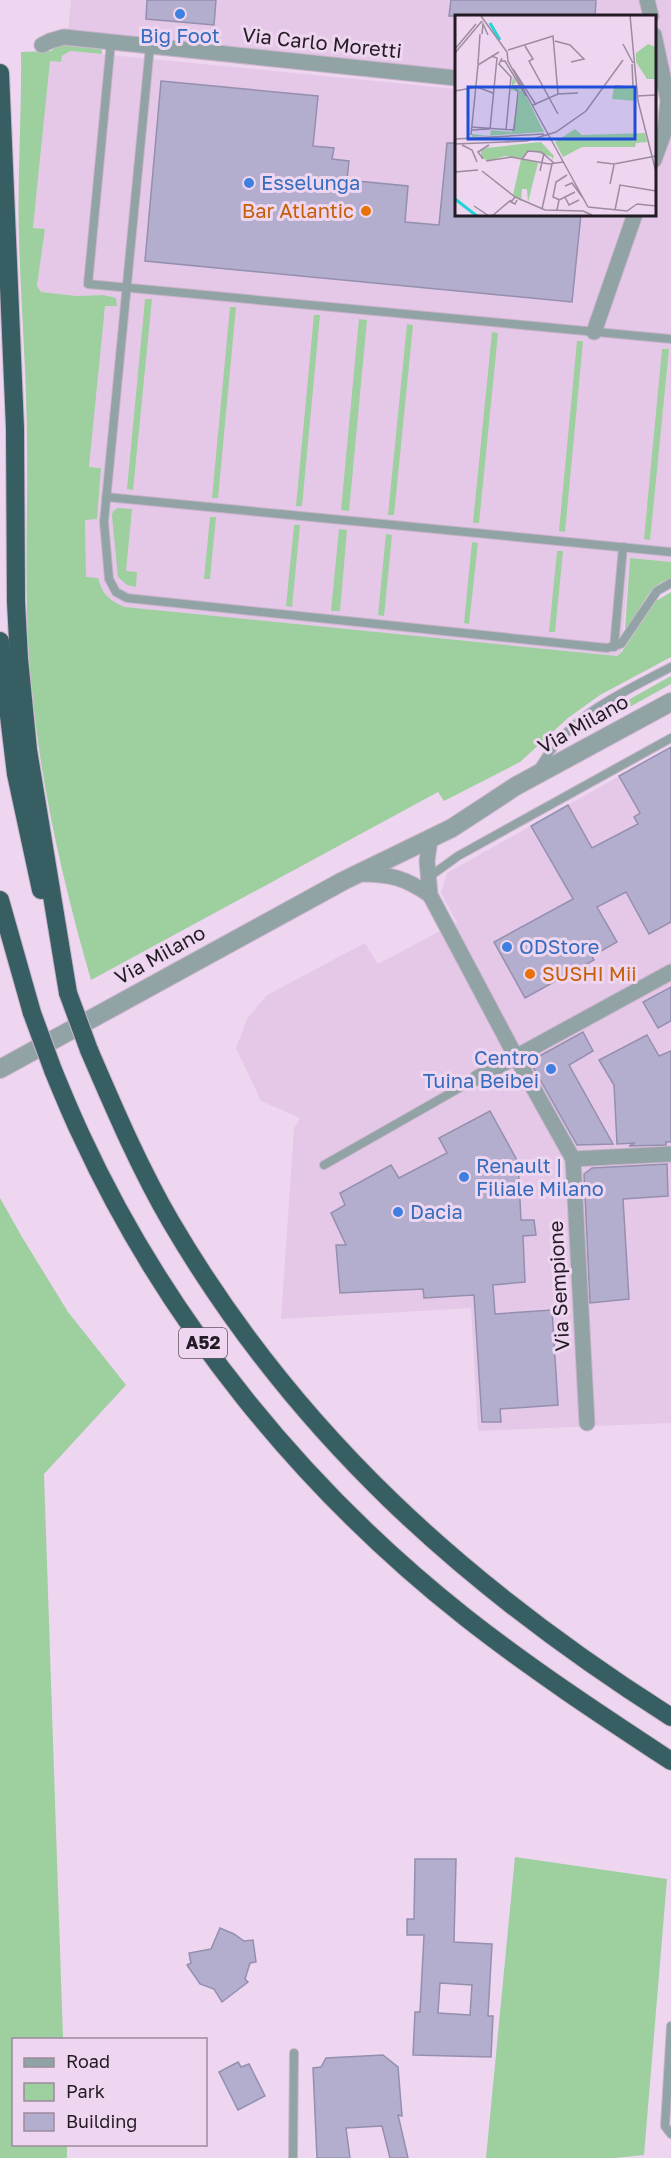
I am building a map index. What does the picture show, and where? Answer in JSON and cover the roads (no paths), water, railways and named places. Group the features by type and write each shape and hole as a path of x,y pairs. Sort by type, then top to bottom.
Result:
{"highway":[{"path":"0,73 15,428 16,602 19,659 28,750 68,993"},
{"name":"A52","path":"0,641 8,713 24,816 68,993 88,1050 118,1117 171,1221 234,1320 304,1410 388,1499 482,1582 608,1677 671,1717"},
{"name":"A52","path":"0,900 32,1013 81,1136 140,1246 172,1297 243,1397 320,1484 412,1573 464,1616 582,1703 671,1761"}],"street":[{"path":"647,0 651,15"},
{"name":"Via Carlo Moretti","path":"42,45 64,37 455,78"},
{"path":"656,47 664,100 665,130 656,155"},
{"path":"594,332 634,216"},
{"name":"Via Milano","path":"349,877 411,836 446,817 534,777 671,702"},
{"name":"Via Milano","path":"0,1069 349,877 430,839 516,786"},
{"name":"Via Sempione","path":"430,839 427,861 430,895 573,1159 587,1423"},
{"path":"349,877 382,874 395,876 407,880 430,895"},
{"path":"477,1078 671,972"},
{"path":"573,1159 671,1154"}],"lane":[{"path":"111,42 88,284 671,339"},
{"path":"150,46 106,497 104,536 109,579 116,591 127,598 607,648 621,644 657,591 671,583"},
{"path":"106,497 671,552"},
{"path":"614,647 623,547"},
{"path":"534,777 555,744 586,714 671,667"},
{"path":"428,878 458,856 671,738"},
{"path":"324,1165 477,1078"},
{"path":"671,2026 665,2126 671,2134"},
{"path":"293,2158 294,2053"}],"place":[{"name":"Big Foot","path":"180,14"},
{"name":"Esselunga","path":"249,183"},
{"name":"Bar Atlantic","path":"366,211"},
{"name":"ODStore","path":"507,947"},
{"name":"SUSHI Mii","path":"530,974"},
{"name":"Centro Tuina Beibei","path":"551,1069"},
{"name":"Renault | Filiale Milano","path":"464,1177"},
{"name":"Dacia","path":"398,1212"}]}
